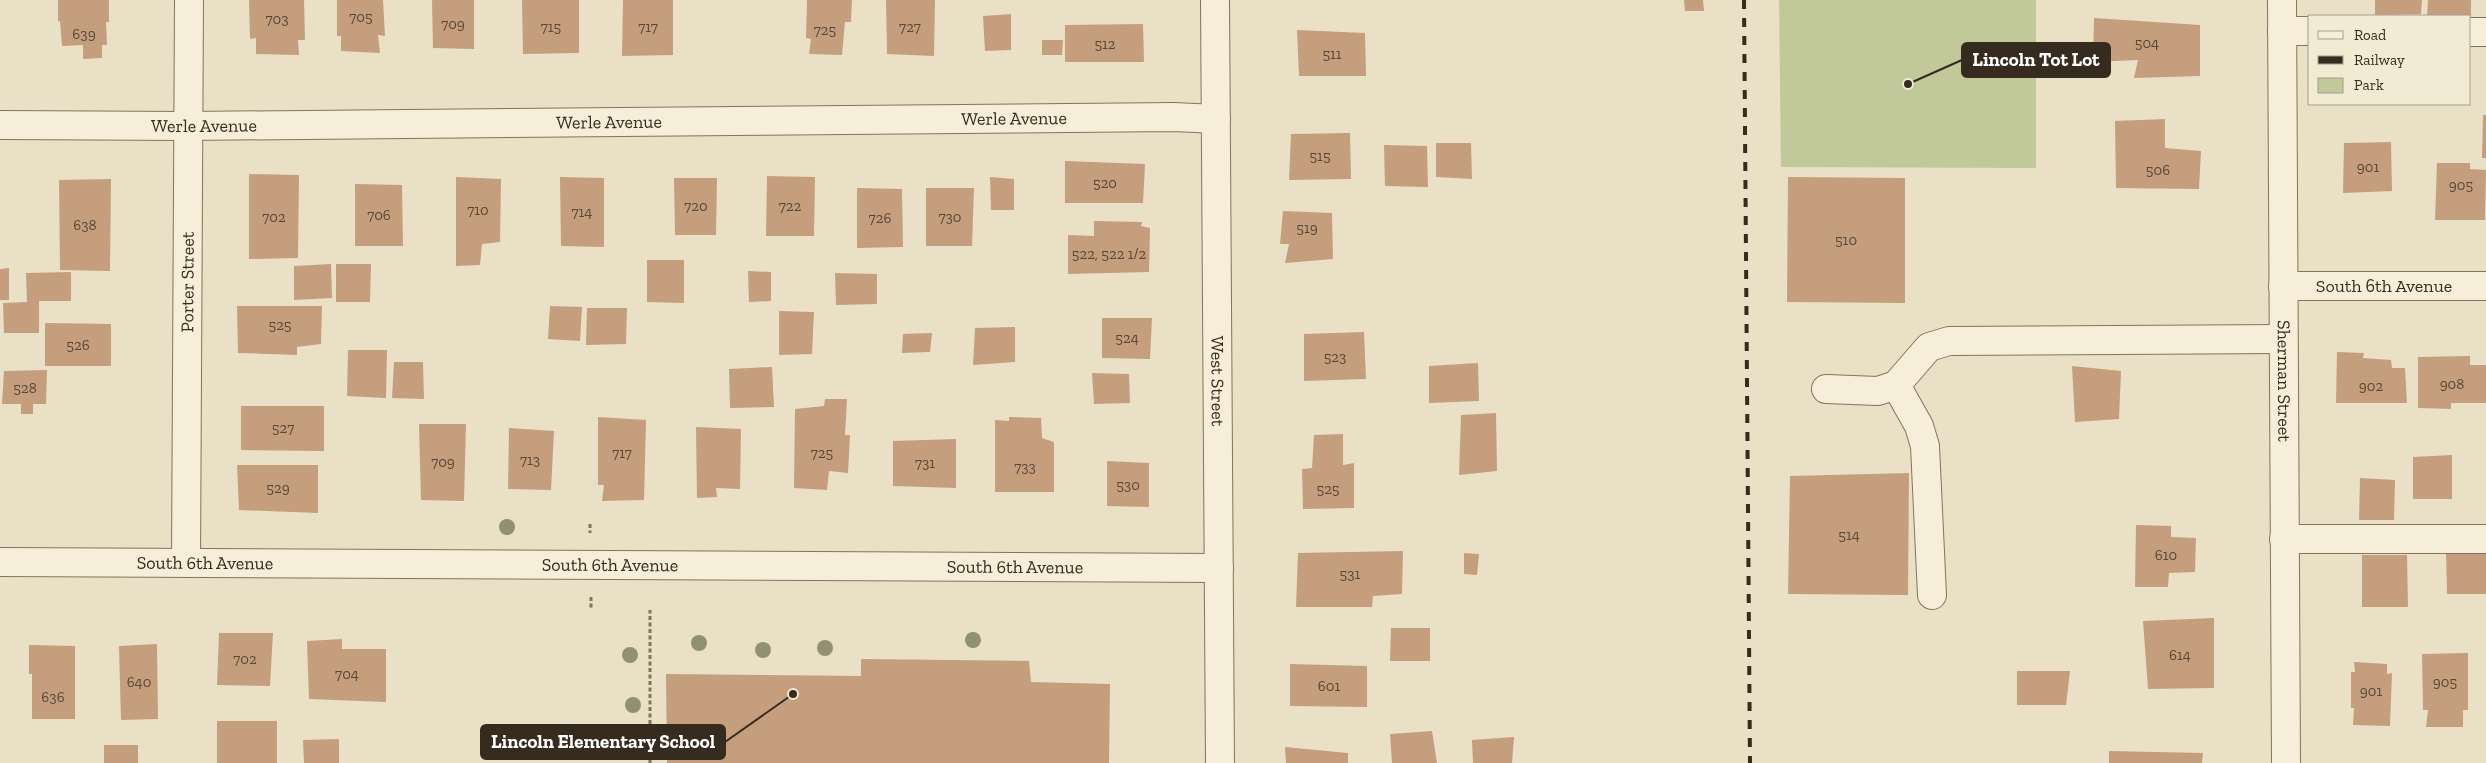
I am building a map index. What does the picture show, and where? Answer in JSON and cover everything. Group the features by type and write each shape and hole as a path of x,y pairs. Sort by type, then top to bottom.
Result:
{"street":[{"name":"Porter Street","path":"186,564 189,0"},
{"name":"West Street","path":"1215,0 1220,763"},
{"name":"Sherman Street","path":"2282,0 2286,763"},
{"path":"2282,31 2308,32"},
{"path":"2471,32 2486,32"},
{"name":"Werle Avenue","path":"0,125 187,126 1174,117 1216,119"},
{"name":"South 6th Avenue","path":"2283,286 2486,286"},
{"path":"1826,389 1878,391 1896,385 1930,347 1949,341 2283,339"},
{"path":"1896,385 1919,426 1925,446 1932,595"},
{"path":"2284,539 2486,539"},
{"name":"South 6th Avenue","path":"0,562 1219,568"}],"path":[{"path":"650,610 650,763"}],"green space":[{"path":"1779,0 2036,0 2036,168 1781,167"}],"building":[{"path":"58,0 109,0 109,22 106,22 107,45 102,45 102,58 83,59 83,45 62,46 60,21 58,21"},
{"path":"249,0 304,0 305,40 298,40 299,55 256,54 256,38 250,39"},
{"path":"337,0 383,0 385,36 378,35 380,53 341,51 341,36 337,36"},
{"path":"432,0 474,0 474,49 433,48"},
{"path":"522,0 579,0 579,53 523,54"},
{"path":"623,0 673,0 673,55 622,56"},
{"path":"807,0 852,0 851,22 845,22 842,55 809,54 811,39 806,38"},
{"path":"886,0 935,0 934,56 887,54"},
{"path":"1684,0 1703,0 1704,11 1685,11"},
{"path":"2375,0 2422,0 2421,14 2375,15"},
{"path":"2428,0 2471,0 2471,15 2427,15"},
{"path":"1011,14 1011,50 985,51 983,16"},
{"path":"2094,18 2200,25 2200,76 2134,78 2138,60 2093,62"},
{"path":"1143,24 1144,62 1065,62 1065,25"},
{"path":"1297,30 1365,33 1366,76 1299,76"},
{"path":"1042,40 1063,40 1062,55 1042,55"},
{"path":"2483,115 2486,115 2486,158 2482,158"},
{"path":"2165,119 2165,148 2201,151 2199,189 2116,188 2115,121"},
{"path":"1350,133 1351,179 1289,180 1291,134"},
{"path":"2391,142 2392,191 2343,193 2344,143"},
{"path":"1436,143 1471,143 1472,179 1436,177"},
{"path":"1384,145 1427,146 1428,187 1385,186"},
{"path":"1065,161 1145,164 1143,203 1065,203"},
{"path":"2437,163 2470,163 2470,169 2486,170 2485,220 2435,220"},
{"path":"249,174 299,175 298,258 249,259"},
{"path":"767,176 815,177 814,236 766,236"},
{"path":"456,177 501,179 500,242 482,244 480,265 456,266"},
{"path":"560,177 604,178 604,247 561,246"},
{"path":"990,177 1014,179 1014,210 991,210"},
{"path":"1788,177 1905,178 1905,303 1787,302"},
{"path":"674,178 717,178 716,235 675,235"},
{"path":"111,179 110,271 60,270 59,180"},
{"path":"355,184 402,185 403,246 355,246"},
{"path":"857,188 902,189 903,247 857,248"},
{"path":"926,188 974,188 972,246 926,246"},
{"path":"1283,211 1332,213 1333,259 1285,263 1289,244 1280,244"},
{"path":"1094,221 1142,222 1141,226 1150,228 1149,272 1068,274 1068,235 1094,236"},
{"path":"647,260 684,260 684,303 647,302"},
{"path":"331,264 332,298 294,300 294,266"},
{"path":"336,264 371,264 370,302 336,302"},
{"path":"9,268 9,300 0,300 0,269"},
{"path":"748,271 771,272 771,301 749,302"},
{"path":"71,272 71,301 39,301 39,333 4,333 3,303 27,302 26,273"},
{"path":"835,273 877,274 877,304 836,305"},
{"path":"237,306 322,306 321,344 297,347 297,355 238,353"},
{"path":"550,306 582,307 580,341 548,339"},
{"path":"587,308 627,308 626,344 586,345"},
{"path":"779,311 814,312 812,354 779,355"},
{"path":"1102,318 1152,318 1150,359 1102,358"},
{"path":"45,323 111,324 111,366 45,366"},
{"path":"1015,327 1015,362 973,365 975,328"},
{"path":"1364,332 1366,379 1304,381 1304,334"},
{"path":"932,333 930,352 902,353 903,334"},
{"path":"348,350 387,350 386,398 347,396"},
{"path":"2337,352 2364,353 2363,358 2391,360 2392,368 2405,368 2407,403 2336,403"},
{"path":"2470,356 2470,365 2486,365 2486,403 2451,403 2451,409 2418,408 2418,357"},
{"path":"394,362 423,362 424,399 392,398"},
{"path":"1478,363 1479,401 1429,403 1429,366"},
{"path":"2072,366 2121,371 2119,419 2075,422"},
{"path":"772,367 774,407 730,408 729,369"},
{"path":"47,370 46,404 33,404 33,414 21,414 21,404 2,404 4,371"},
{"path":"1092,373 1129,374 1130,403 1094,404"},
{"path":"825,399 847,399 845,435 850,435 848,473 829,471 827,490 794,488 795,409 824,406"},
{"path":"241,406 324,406 324,451 241,450"},
{"path":"1496,413 1497,471 1459,475 1461,415"},
{"path":"598,417 646,420 644,500 602,501 604,485 598,485"},
{"path":"1009,417 1041,418 1042,438 1054,442 1054,492 995,492 995,420 1009,421"},
{"path":"419,424 466,424 464,501 421,500"},
{"path":"696,427 741,429 740,489 716,488 717,497 697,498"},
{"path":"509,428 554,431 551,490 508,489"},
{"path":"1343,434 1343,465 1354,463 1354,508 1303,509 1302,469 1312,468 1314,435"},
{"path":"956,439 956,488 893,486 893,441"},
{"path":"2452,455 2452,499 2413,499 2413,457"},
{"path":"1107,461 1149,463 1149,507 1107,506"},
{"path":"237,465 318,465 318,513 239,510"},
{"path":"1909,473 1908,595 1788,594 1790,476"},
{"path":"2360,478 2395,480 2394,520 2359,520"},
{"path":"2136,525 2171,526 2171,537 2196,538 2195,572 2169,573 2168,587 2135,587"},
{"path":"1403,551 1402,594 1373,596 1372,607 1296,607 1298,553"},
{"path":"2446,551 2486,551 2486,594 2447,594"},
{"path":"1464,553 1479,554 1477,575 1464,574"},
{"path":"2362,555 2407,555 2408,607 2362,607"},
{"path":"2214,618 2214,688 2148,689 2143,621"},
{"path":"1391,628 1430,628 1430,661 1390,661"},
{"path":"219,633 273,633 270,686 217,685"},
{"path":"342,639 342,649 386,649 386,702 309,699 307,641"},
{"path":"157,644 158,719 121,720 119,646"},
{"path":"29,645 75,646 75,719 32,719 32,674 29,674"},
{"path":"2468,653 2468,710 2463,710 2463,727 2426,727 2428,710 2423,710 2422,654"},
{"path":"861,659 1029,661 1031,682 1110,684 1109,763 667,763 666,674 861,676"},
{"path":"2354,662 2387,664 2387,674 2392,673 2390,726 2353,725 2354,708 2351,708 2351,672 2355,672"},
{"path":"1290,664 1367,666 1367,707 1290,706"},
{"path":"2017,671 2070,671 2066,705 2017,705"},
{"path":"217,721 277,721 277,763 217,763"},
{"path":"1432,731 1437,763 1392,763 1390,734"},
{"path":"1514,737 1512,763 1473,763 1472,740"},
{"path":"339,739 339,763 304,763 303,740"},
{"path":"104,745 138,745 138,763 104,763"},
{"path":"1285,747 1348,753 1348,763 1286,763"},
{"path":"2109,751 2203,753 2202,763 2109,763"}],"railway":[{"path":"1744,0 1750,763"}],"place":[{"name":"Lincoln Tot Lot","path":"1908,84"},
{"name":"Lincoln Elementary School","path":"793,694"}]}
